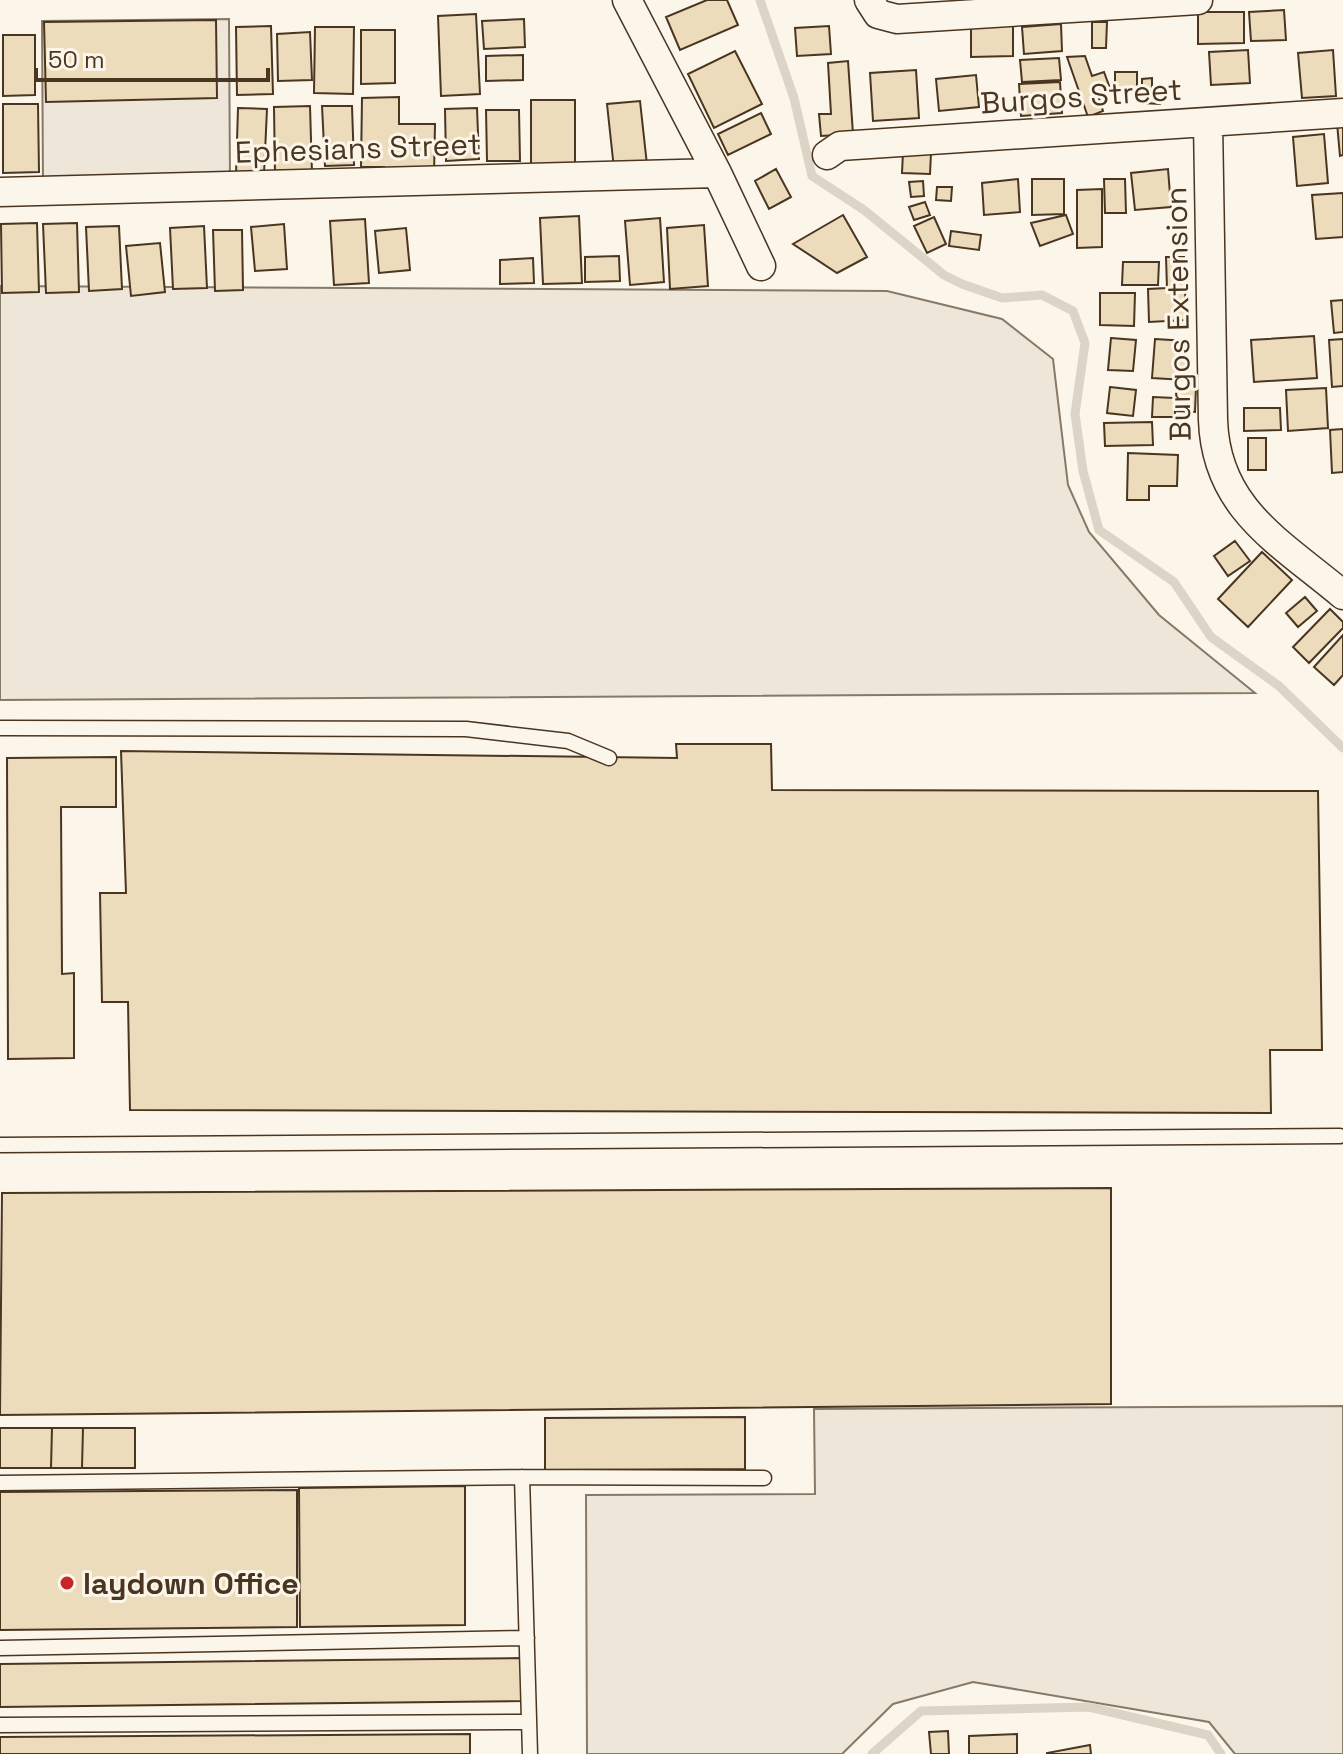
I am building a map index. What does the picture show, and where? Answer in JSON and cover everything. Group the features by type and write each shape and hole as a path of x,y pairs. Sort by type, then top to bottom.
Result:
{"street":[{"path":"627,0 717,173 761,266"},
{"path":"869,0 878,14 897,19 1198,0"},
{"name":"Burgos Street","path":"827,155 840,146 1343,113"},
{"name":"Burgos Extension","path":"1208,122 1213,420 1218,466 1236,501 1343,595"},
{"name":"Ephesians Street","path":"0,192 717,173"}],"lane":[{"path":"0,728 466,729 568,741 609,758"},
{"path":"0,1145 1340,1136"},
{"path":"522,1477 530,1754"},
{"path":"0,1483 522,1477 764,1478"},
{"path":"0,1648 527,1638"},
{"path":"0,1725 529,1722"}],"shaded area":[{"path":"229,19 230,181 43,183 42,21"},
{"path":"0,286 887,291 1002,319 1053,359 1068,485 1089,532 1159,615 1255,693 0,700"},
{"path":"1343,1406 1343,1754 1235,1754 1209,1722 973,1682 893,1704 842,1754 587,1754 586,1495 815,1494 814,1409"}],"building":[{"path":"707,0 727,0 738,25 680,50 666,17"},
{"path":"1284,10 1286,40 1251,41 1249,12"},
{"path":"1198,12 1244,12 1244,43 1198,44"},
{"path":"476,14 480,94 441,96 438,16"},
{"path":"524,19 525,47 484,49 482,21"},
{"path":"216,20 217,98 46,102 44,22"},
{"path":"1092,22 1107,22 1106,48 1092,48"},
{"path":"1061,24 1062,51 1024,54 1022,27"},
{"path":"1013,25 1013,56 971,57 971,26"},
{"path":"271,26 273,94 237,95 236,27"},
{"path":"829,26 831,54 797,56 795,28"},
{"path":"315,27 354,27 353,94 314,93"},
{"path":"361,30 395,30 395,83 361,84"},
{"path":"310,32 312,80 278,81 277,34"},
{"path":"3,35 35,35 35,95 3,96"},
{"path":"1248,50 1250,83 1211,85 1209,52"},
{"path":"1333,50 1336,96 1302,98 1298,53"},
{"path":"735,51 762,104 714,128 688,74"},
{"path":"523,55 523,80 486,81 486,56"},
{"path":"1085,56 1092,76 1104,72 1111,91 1098,95 1103,111 1088,117 1067,57"},
{"path":"1059,58 1061,80 1022,82 1020,60"},
{"path":"848,61 853,134 821,136 819,114 831,114 828,63"},
{"path":"916,70 919,118 873,121 870,73"},
{"path":"1115,72 1137,72 1137,92 1115,92"},
{"path":"976,75 979,107 939,111 936,79"},
{"path":"1152,78 1152,87 1160,87 1160,104 1142,103 1142,79"},
{"path":"1060,82 1062,113 1021,116 1019,84"},
{"path":"399,97 399,124 435,124 434,175 385,175 384,167 361,167 362,98"},
{"path":"531,100 575,100 575,173 531,173"},
{"path":"640,101 647,165 614,169 607,104"},
{"path":"3,104 38,104 39,172 3,173"},
{"path":"310,106 312,173 275,174 274,107"},
{"path":"322,106 352,106 354,165 325,166"},
{"path":"238,108 267,109 264,174 236,174"},
{"path":"477,108 479,159 446,161 445,109"},
{"path":"486,110 519,110 520,161 487,161"},
{"path":"761,113 771,134 728,155 718,134"},
{"path":"1337,123 1343,123 1343,155 1340,156"},
{"path":"1324,134 1328,183 1297,186 1293,137"},
{"path":"903,152 931,153 930,174 902,173"},
{"path":"776,169 791,197 769,209 755,181"},
{"path":"1168,169 1171,207 1135,210 1131,173"},
{"path":"1018,179 1020,212 984,215 982,183"},
{"path":"1032,179 1064,179 1064,214 1032,215"},
{"path":"1104,179 1125,179 1126,213 1105,213"},
{"path":"923,181 924,196 911,197 909,182"},
{"path":"937,187 952,187 951,201 936,200"},
{"path":"1102,189 1102,247 1077,248 1077,190"},
{"path":"1343,193 1343,237 1316,239 1312,195"},
{"path":"925,202 930,215 914,220 909,207"},
{"path":"843,215 867,257 837,273 793,244"},
{"path":"1066,215 1073,234 1040,246 1031,223"},
{"path":"579,216 582,283 543,284 540,218"},
{"path":"934,217 946,244 927,253 914,226"},
{"path":"660,218 664,282 630,285 625,221"},
{"path":"365,219 369,283 334,285 330,221"},
{"path":"37,223 39,292 2,293 1,224"},
{"path":"77,223 79,292 46,293 43,224"},
{"path":"284,224 287,269 255,271 251,227"},
{"path":"704,225 708,286 670,289 667,228"},
{"path":"119,226 122,289 89,291 86,227"},
{"path":"204,226 207,288 173,289 170,228"},
{"path":"406,228 410,270 379,273 375,231"},
{"path":"213,230 242,230 243,290 215,291"},
{"path":"951,231 981,235 979,250 949,246"},
{"path":"160,243 165,292 131,296 126,246"},
{"path":"619,256 620,281 585,282 585,257"},
{"path":"1166,257 1184,257 1186,320 1149,322 1148,289 1167,288"},
{"path":"533,258 534,283 500,284 500,260"},
{"path":"1123,262 1159,262 1158,285 1122,285"},
{"path":"1100,293 1135,293 1134,326 1100,325"},
{"path":"1343,300 1343,332 1334,333 1331,301"},
{"path":"1314,336 1317,378 1254,382 1251,340"},
{"path":"1111,338 1136,340 1133,371 1108,370"},
{"path":"1155,339 1187,341 1185,380 1152,378"},
{"path":"1343,339 1343,386 1332,387 1329,340"},
{"path":"1175,386 1196,387 1195,412 1175,411 1175,417 1152,417 1153,397 1175,398"},
{"path":"1110,387 1136,390 1133,416 1107,413"},
{"path":"1326,388 1328,428 1288,431 1286,390"},
{"path":"1244,408 1280,408 1281,430 1244,431"},
{"path":"1152,422 1153,445 1105,446 1104,423"},
{"path":"1343,429 1343,472 1332,473 1330,430"},
{"path":"1248,438 1266,438 1266,470 1248,470"},
{"path":"1128,453 1178,455 1177,486 1149,486 1149,500 1127,500"},
{"path":"1235,541 1250,561 1228,576 1214,556"},
{"path":"1262,552 1292,580 1248,627 1218,599"},
{"path":"1305,597 1317,611 1298,627 1286,613"},
{"path":"1330,609 1343,622 1343,628 1309,663 1293,647"},
{"path":"1343,635 1343,675 1334,685 1314,667"},
{"path":"676,744 771,744 772,790 1318,791 1322,1050 1270,1050 1271,1113 130,1110 128,1002 102,1002 100,893 126,893 121,751 677,758"},
{"path":"116,757 116,807 61,807 62,974 74,973 74,1058 8,1059 7,758"},
{"path":"1111,1188 1111,1404 0,1415 2,1193"},
{"path":"745,1417 745,1469 545,1470 545,1418"},
{"path":"0,1428 52,1428 51,1468 0,1468"},
{"path":"52,1428 83,1428 82,1468 51,1468"},
{"path":"83,1428 135,1428 135,1468 82,1468"},
{"path":"465,1486 465,1625 300,1627 299,1488"},
{"path":"297,1490 297,1627 0,1630 0,1492"},
{"path":"524,1658 524,1701 0,1707 0,1664"},
{"path":"948,1731 949,1754 931,1754 929,1732"},
{"path":"470,1734 470,1754 0,1754 0,1737"},
{"path":"1017,1734 1017,1754 969,1754 969,1736"},
{"path":"1090,1745 1091,1754 1047,1754 1047,1753"}],"waterway":[{"path":"760,0 794,98 812,176 864,210 944,275 1002,298 1042,295 1073,311 1085,343 1075,414 1083,471 1099,530 1174,582 1211,637 1279,686 1343,748"},
{"path":"872,1754 921,1711 1089,1707 1208,1735 1221,1754"}],"place":[{"name":"laydown Office","path":"67,1583"}]}
